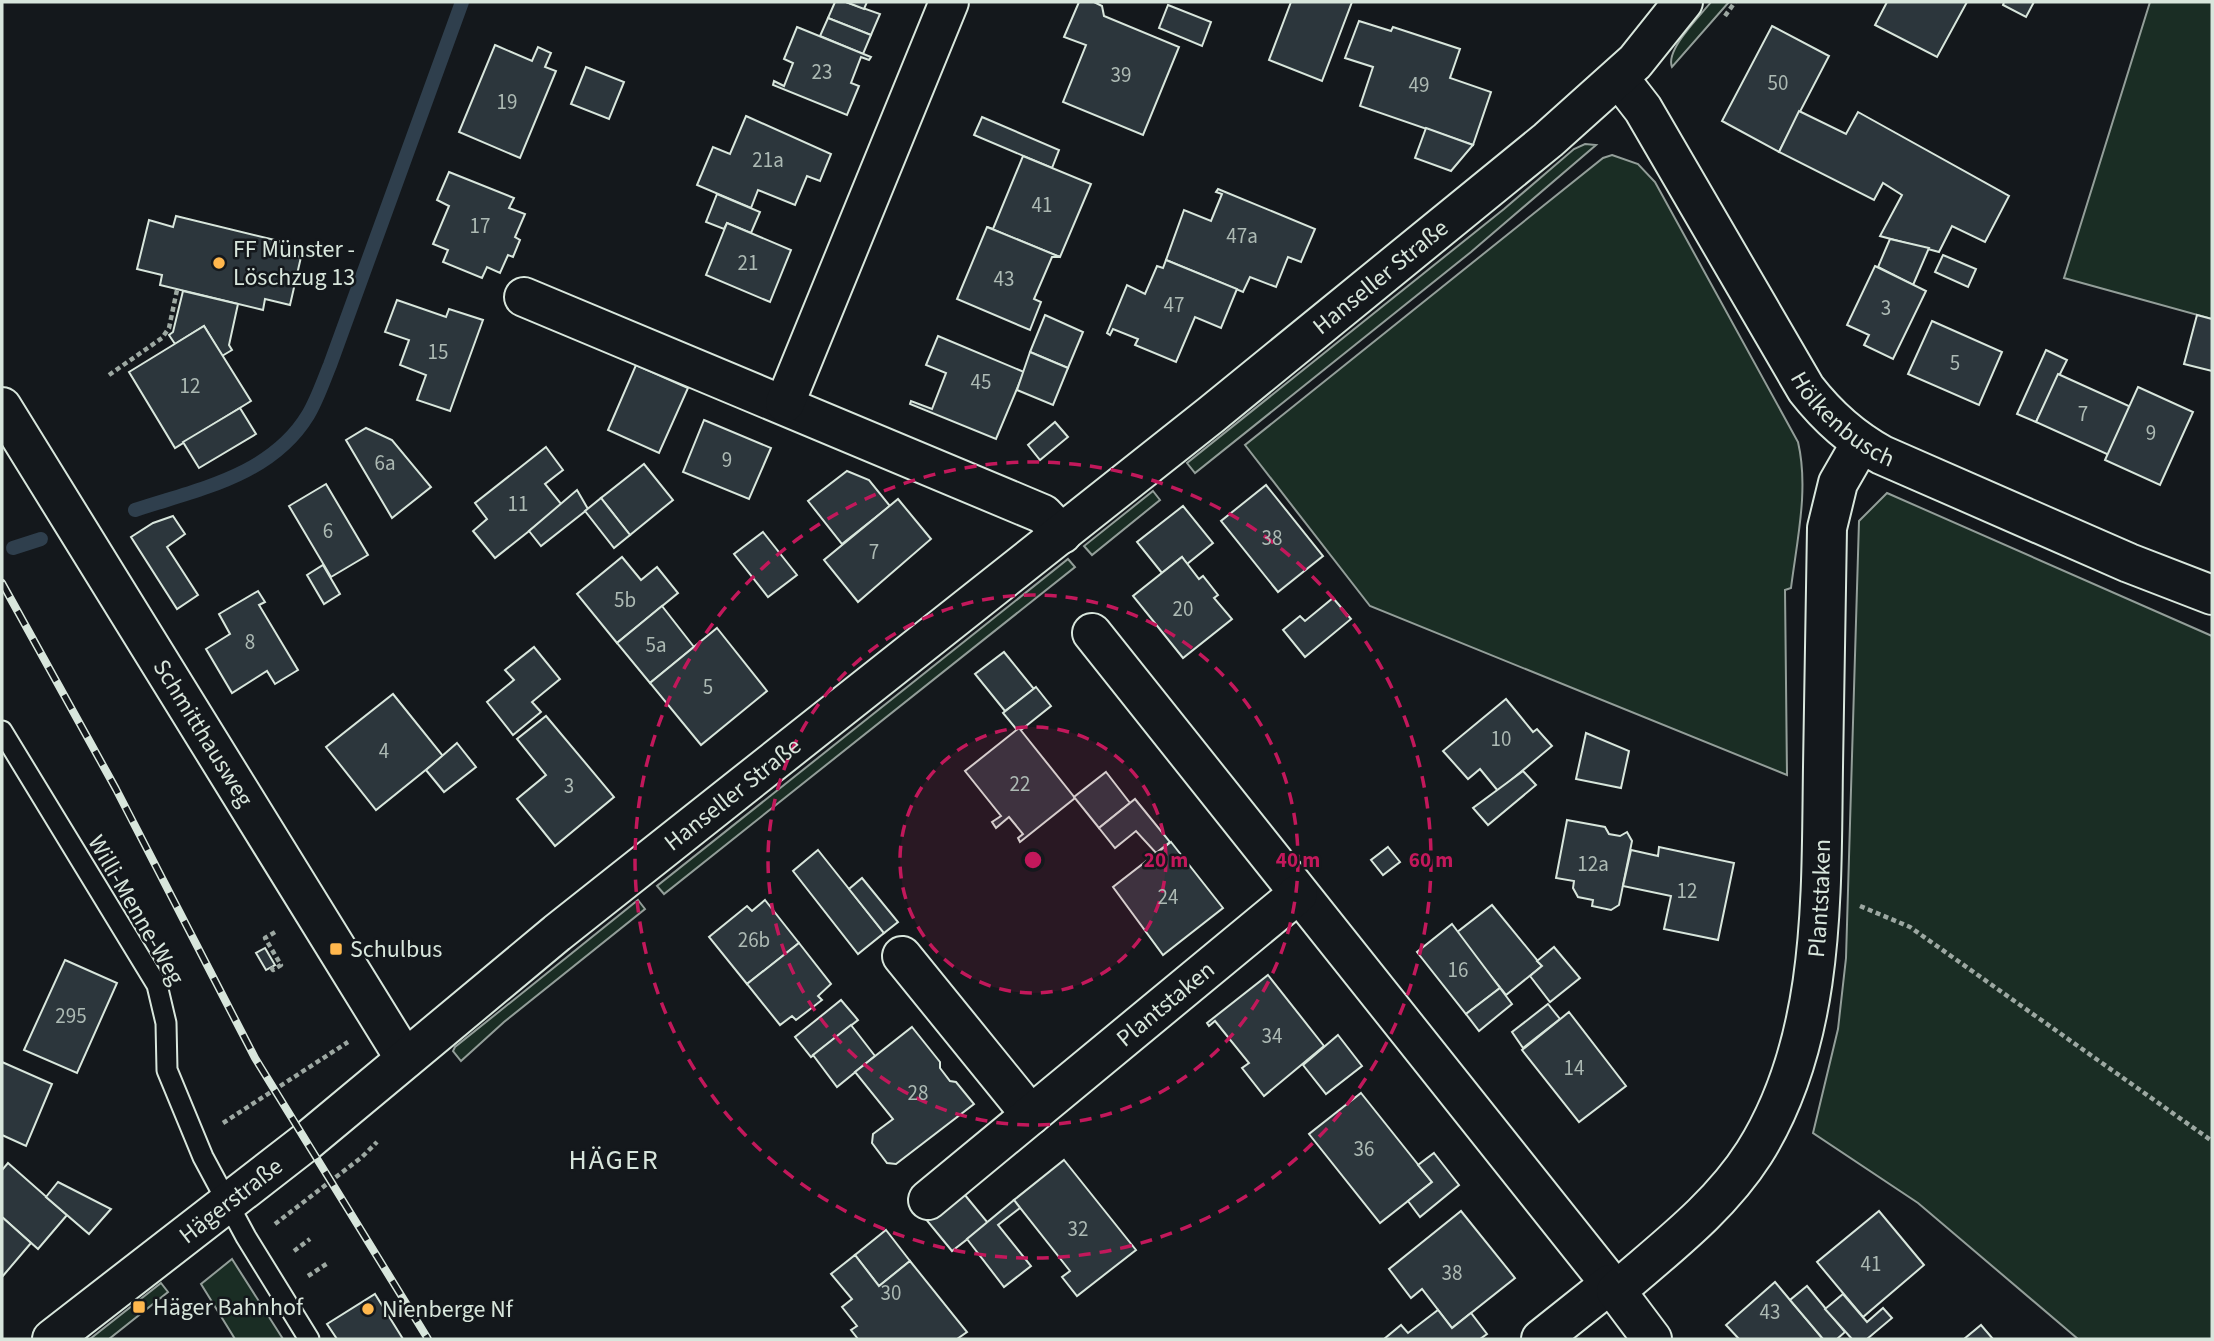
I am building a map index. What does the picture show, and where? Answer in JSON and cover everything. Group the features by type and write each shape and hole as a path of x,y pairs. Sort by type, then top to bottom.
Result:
{"street":[{"path":"785,403 949,2"},
{"name":"Hanseller Straße","path":"405,1059 557,933 1062,534 1538,149 1619,78 1683,2"},
{"name":"Hölkenbusch","path":"1619,78 1643,109 1806,389 1824,413 1861,443 1996,506 2212,595"},
{"path":"524,297 785,403 1043,513 1062,534"},
{"name":"Schmitthausweg","path":"2,407 405,1059"},
{"name":"Plantstaken","path":"1541,1339 1613,1288 1701,1217 1733,1182 1775,1116 1802,1041 1811,993 1821,890 1827,528 1838,483 1861,443"},
{"path":"1092,634 1652,1339"},
{"name":"Plantstaken","path":"928,1200 1298,894"},
{"path":"902,956 1031,1115"},
{"name":"Hägerstraße","path":"52,1339 306,1142 405,1059"}],"lane":[{"name":"Willi-Menne-Weg","path":"2,731 157,985 166,1023 167,1070 195,1139 226,1202 309,1339"}],"path":[{"path":"108,375 162,338 169,328 177,289"},
{"path":"1821,890 1910,927 2212,1141"},
{"path":"195,1139 308,1070 379,1020"}],"green space":[{"path":"1711,2 1729,2 1672,67 1671,60 1678,43"},
{"path":"2150,2 2212,2 2212,319 2064,278"},
{"path":"1585,144 1596,145 1471,252 1195,473 1187,463 1504,209 1574,149"},
{"path":"1612,155 1638,164 1655,182 1798,442 1802,478 1801,515 1791,588 1785,590 1787,775 1370,606 1245,445 1603,158"},
{"path":"1153,491 1160,500 1092,555 1084,546"},
{"path":"1887,493 2212,636 2212,1339 2078,1339 1918,1203 1813,1133 1838,1029 1846,958 1859,521"},
{"path":"1068,559 1075,567 664,894 657,886"},
{"path":"638,900 645,909 504,1022 461,1061 453,1051 455,1047"},
{"path":"232,1259 283,1339 235,1339 201,1284"},
{"path":"161,1283 168,1292 109,1339 90,1339"}],"building":[{"path":"835,2 846,2 880,14 871,35 828,18"},
{"path":"846,2 867,2 864,9"},
{"path":"1079,2 1094,2 1102,6 1104,16 1179,47 1143,135 1063,102 1086,45 1064,37"},
{"path":"1291,2 1352,2 1322,81 1269,60"},
{"path":"1887,2 1967,2 1937,57 1875,25"},
{"path":"2004,2 2034,2 2026,17 2003,5"},
{"path":"1168,5 1211,22 1202,46 1159,28"},
{"path":"828,18 871,35 863,54 820,36"},
{"path":"1359,21 1391,31 1393,27 1460,49 1450,78 1491,92 1473,145 1360,106 1373,67 1345,58"},
{"path":"1772,26 1829,56 1779,152 1722,121"},
{"path":"797,27 871,57 869,60 861,57 851,83 859,86 847,115 773,85 774,81 784,86 793,63 784,59"},
{"path":"495,45 532,61 538,47 551,53 545,67 556,71 520,158 459,132"},
{"path":"586,67 624,82 609,119 571,104"},
{"path":"1799,111 1846,134 1858,112 2009,196 1985,242 1952,226 1939,252 1880,236 1902,195 1883,183 1874,200 1779,152"},
{"path":"746,116 831,154 820,181 807,176 795,205 758,190 751,208 697,185 713,147 730,154"},
{"path":"982,117 1059,150 1052,168 974,135"},
{"path":"1426,128 1473,145 1451,171 1415,158"},
{"path":"1023,156 1091,184 1060,257 987,227 993,229"},
{"path":"449,172 514,198 509,208 525,214 515,237 520,240 513,257 508,255 500,273 487,267 482,278 443,262 448,250 433,244 449,206 437,200"},
{"path":"1218,189 1315,229 1301,262 1288,257 1276,287 1250,277 1243,292 1166,260 1184,210 1211,221 1222,194 1216,192"},
{"path":"717,194 760,212 751,233 727,223 724,229 706,222"},
{"name":"FF Münster - Löschzug 13","path":"176,216 279,241 276,251 301,257 290,305 265,299 263,310 160,285 162,275 137,269 149,220 173,227"},
{"path":"727,223 791,250 770,302 706,275"},
{"path":"987,227 1060,257 1052,257 1034,299 1041,302 1030,330 957,299"},
{"path":"1890,239 1929,248 1913,285 1878,267"},
{"path":"1943,255 1976,269 1968,287 1935,272"},
{"path":"1166,260 1237,289 1221,328 1195,317 1176,362 1135,345 1138,339 1113,329 1110,335 1107,333 1127,285 1145,294 1157,266 1163,268"},
{"path":"1875,266 1926,291 1893,359 1864,345 1869,335 1847,325"},
{"path":"183,291 238,304 229,345 232,350 222,356 204,326 175,344 169,335 173,332"},
{"path":"397,300 446,317 449,309 483,320 450,411 417,400 426,375 400,365 409,340 385,332"},
{"path":"1045,315 1083,332 1068,368 1030,352"},
{"path":"2197,315 2212,319 2212,371 2184,364"},
{"path":"1932,321 2002,352 1979,405 1908,374"},
{"path":"204,326 251,401 175,448 129,372"},
{"path":"938,336 1024,372 996,439 910,404 911,401 932,409 946,373 926,365"},
{"path":"2046,350 2067,360 2036,422 2017,414"},
{"path":"1030,352 1068,368 1053,405 1017,390"},
{"path":"636,365 688,388 659,453 608,430"},
{"path":"2058,374 2131,407 2109,455 2036,422"},
{"path":"2138,387 2193,412 2160,485 2105,460"},
{"path":"240,408 256,434 199,468 183,442"},
{"path":"704,420 771,448 749,499 683,472"},
{"path":"1055,422 1068,437 1040,460 1028,445"},
{"path":"366,428 392,440 431,487 392,518 346,440"},
{"path":"546,447 563,470 545,484 562,505 495,558 473,531 487,519 475,503"},
{"path":"644,464 673,500 630,535 601,498"},
{"path":"847,471 869,480 890,506 842,544 808,501"},
{"path":"326,484 368,555 331,577 289,506"},
{"path":"1266,485 1323,556 1278,592 1221,521"},
{"path":"577,490 588,509 541,546 529,531"},
{"path":"601,498 630,535 614,548 585,511"},
{"path":"898,499 931,539 858,602 824,560"},
{"path":"1183,506 1213,543 1187,564 1182,557 1162,573 1137,542"},
{"path":"173,516 185,534 167,547 198,595 177,609 131,537 153,523"},
{"path":"763,532 797,575 768,597 734,554"},
{"path":"622,557 641,580 657,567 678,593 617,643 577,594"},
{"path":"1182,557 1199,579 1203,576 1218,595 1214,598 1232,619 1183,658 1133,596"},
{"path":"323,565 340,594 324,604 307,575"},
{"path":"258,591 265,602 259,605 298,670 275,684 267,671 232,693 206,649 230,634 219,614"},
{"path":"1333,598 1351,619 1305,657 1283,630 1300,616 1305,621"},
{"path":"662,606 694,647 650,683 617,643"},
{"path":"717,628 767,691 701,745 650,683"},
{"path":"534,647 560,679 532,702 541,712 513,735 487,702 514,680 505,670"},
{"path":"1004,652 1034,689 1005,711 975,674"},
{"path":"1036,687 1051,706 1021,730 1017,730 1003,713"},
{"path":"393,694 443,756 376,810 326,747"},
{"path":"1506,699 1533,732 1537,729 1552,746 1498,791 1480,769 1468,779 1443,751"},
{"path":"546,716 614,797 555,846 517,799 546,775 517,739"},
{"path":"1019,728 1075,798 1020,842 1018,838 1023,834 1009,817 996,828 992,822 1001,816 965,771"},
{"path":"1586,733 1629,751 1621,788 1576,779"},
{"path":"457,743 476,767 444,792 426,770"},
{"path":"1523,771 1536,785 1488,825 1473,808"},
{"path":"1106,772 1130,803 1099,828 1074,797"},
{"path":"1135,799 1170,842 1156,853 1136,831 1115,848 1099,828"},
{"path":"1567,820 1605,827 1609,834 1620,836 1627,832 1632,841 1619,905 1611,910 1592,906 1593,900 1578,897 1573,888 1574,881 1556,878"},
{"path":"1171,842 1223,908 1163,955 1113,887"},
{"path":"1388,847 1400,862 1383,875 1371,860"},
{"path":"1659,847 1734,863 1718,940 1664,929 1671,896 1623,886 1631,850 1658,856"},
{"path":"818,850 884,933 858,954 793,871"},
{"path":"862,878 898,922 884,933 849,889"},
{"path":"765,900 799,943 747,984 709,937 747,906 752,911"},
{"path":"1492,905 1542,966 1506,995 1456,933"},
{"path":"1452,924 1500,988 1466,1014 1417,952"},
{"path":"799,943 831,984 818,996 822,1000 796,1020 792,1016 780,1025 747,984"},
{"path":"1554,947 1580,978 1550,1002 1530,976 1542,966 1537,961"},
{"path":"265,948 275,965 266,970 256,953"},
{"path":"65,960 117,983 77,1073 24,1050"},
{"path":"1268,975 1324,1046 1264,1096 1242,1068 1249,1063 1215,1021 1209,1026 1207,1023"},
{"path":"1500,988 1512,1004 1479,1031 1466,1014"},
{"path":"841,1000 858,1020 811,1057 795,1037"},
{"path":"1548,1004 1560,1019 1523,1048 1512,1032"},
{"path":"1569,1012 1626,1086 1579,1122 1522,1050"},
{"path":"851,1025 875,1056 837,1087 813,1055"},
{"path":"912,1027 940,1062 940,1068 950,1081 956,1082 974,1104 896,1164 887,1163 872,1143 873,1134 893,1119 855,1072"},
{"path":"1338,1035 1362,1066 1326,1094 1303,1065"},
{"path":"2,1062 52,1084 26,1146 2,1135"},
{"path":"1361,1093 1432,1182 1380,1223 1309,1134"},
{"path":"1434,1153 1459,1185 1420,1217 1408,1201 1432,1182 1418,1165"},
{"path":"1064,1160 1136,1250 1077,1296 1062,1277 1070,1271 1014,1200"},
{"path":"8,1163 67,1215 38,1249 2,1217 2,1170"},
{"path":"58,1182 111,1209 89,1234 46,1197"},
{"path":"960,1189 988,1223 952,1251 924,1217"},
{"path":"1014,1200 1020,1208 998,1225 1031,1266 1004,1287 967,1239"},
{"path":"1461,1211 1515,1278 1452,1328 1422,1289 1411,1298 1389,1269"},
{"path":"1879,1211 1924,1265 1863,1317 1817,1262"},
{"path":"2,1217 31,1243 2,1277"},
{"path":"886,1230 910,1261 879,1286 855,1255"},
{"path":"855,1255 879,1286 910,1261 967,1332 957,1339 858,1339 851,1330 857,1326 842,1307 852,1299 831,1274"},
{"path":"1775,1282 1823,1339 1739,1339 1726,1325"},
{"path":"1807,1286 1845,1332 1837,1339 1823,1339 1790,1300"},
{"name":"Nienberge Nf","path":"375,1294 403,1339 337,1339 327,1324"},
{"path":"1843,1294 1867,1322 1883,1308 1892,1318 1867,1339 1852,1339 1825,1309"},
{"path":"1438,1310 1452,1328 1471,1313 1487,1334 1480,1339 1384,1339 1401,1325 1408,1333"},
{"path":"1981,1325 1993,1339 1964,1339"}],"waterway":[{"path":"135,510 208,487 254,466 293,436 308,415 330,365 462,2"},
{"path":"13,548 41,539"}],"railway":[{"path":"2,583 116,789 255,1058 428,1339"}],"place":[{"name":"FF Münster - Löschzug 13","path":"219,263"},
{"name":"Schulbus","path":"336,949"},
{"name":"Häger Bahnhof","path":"139,1307"},
{"name":"Nienberge Nf","path":"368,1309"}],"district":[{"name":"HÄGER","path":"614,1160"}]}
